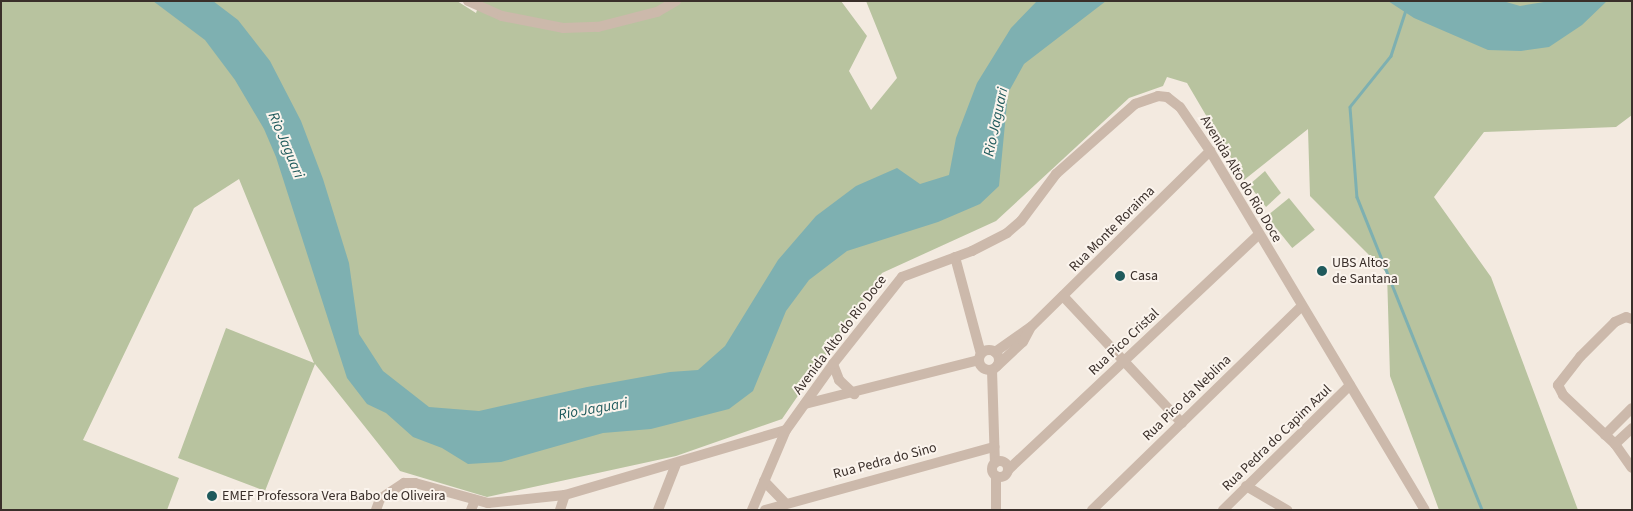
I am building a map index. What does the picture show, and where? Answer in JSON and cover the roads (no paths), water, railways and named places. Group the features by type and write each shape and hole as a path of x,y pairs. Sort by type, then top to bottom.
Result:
{"street":[{"path":"468,1 502,16 563,28 598,27 657,12 676,1"},
{"name":"Avenida Alto do Rio Doce","path":"752,510 786,430 833,364 902,277 955,257 1007,234 1022,221 1056,174 1142,99 1158,96 1174,102 1210,151 1258,235 1425,510"},
{"name":"Rua Monte Roraima","path":"995,352 1032,326 1210,151"},
{"name":"Rua Pico Cristal","path":"1008,470 1258,235"},
{"path":"955,257 983,368 994,368"},
{"path":"1063,296 1182,423"},
{"name":"Rua Pico da Neblina","path":"1092,510 1302,306"},
{"path":"1632,319 1626,317 1615,322 1580,357 1558,385 1563,395 1615,444 1632,468"},
{"name":"Rua Monte Roraima","path":"994,368 1023,342 1032,326"},
{"path":"805,404 854,394 980,357 986,350 995,352 999,357 994,368 995,463 992,470 996,476 996,510"},
{"path":"833,364 839,380 854,394"},
{"name":"Rua Pedra do Capim Azul","path":"1223,510 1350,385"},
{"path":"1605,435 1632,408"},
{"path":"1615,444 1632,428"},
{"path":"376,510 380,499 404,483 415,483 473,505 503,504 565,496 786,430"},
{"name":"Rua Pedra do Sino","path":"765,510 784,502 994,447"},
{"path":"995,463 1005,462 1008,470 1004,476 996,476"},
{"path":"658,510 676,464"},
{"path":"764,481 784,502"},
{"path":"1246,486 1287,510"},
{"path":"560,510 565,496"}],"water":[{"name":"Rio Jaguari","path":"153,1 213,1 238,20 270,61 301,121 323,179 349,263 359,334 383,371 429,407 479,411 587,387 670,372 698,370 725,346 778,260 816,216 856,186 897,168 920,184 949,175 956,138 977,83 1011,28 1037,1 1106,1 1024,64 1008,93 999,186 980,204 938,222 847,251 809,280 786,311 753,391 729,409 651,429 603,433 501,462 468,464 442,448 413,437 386,413 367,404 347,378 276,157 264,129 235,80 205,40"},
{"path":"1388,1 1503,1 1520,6 1550,1 1607,1 1582,25 1549,47 1521,51 1488,50 1414,18"}],"waterway":[{"path":"1406,10 1391,56 1350,107 1357,197 1482,510"}],"place":[{"name":"UBS Altos de Santana","path":"1322,271"},
{"name":"Casa","path":"1120,276"},
{"name":"EMEF Professora Vera Babo de Oliveira","path":"212,496"}]}
